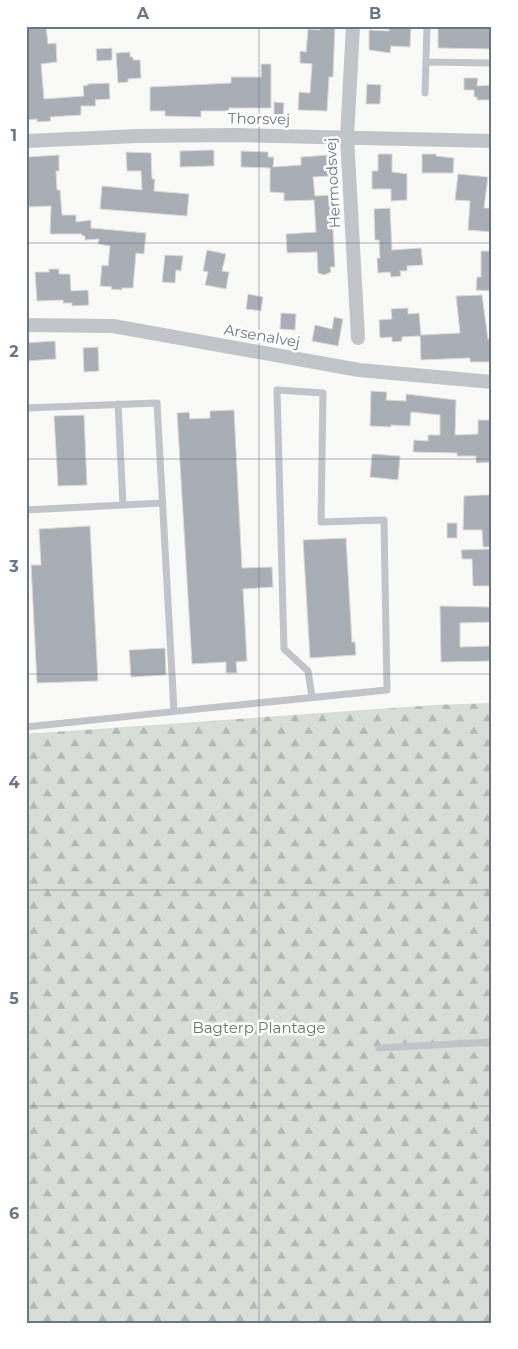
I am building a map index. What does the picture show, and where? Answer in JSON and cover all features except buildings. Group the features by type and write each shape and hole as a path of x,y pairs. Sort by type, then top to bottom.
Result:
{"street":[{"name":"Hermodsvej","path":"353,26 347,137 358,338"},
{"name":"Thorsvej","path":"26,141 138,136 226,135 492,142"},
{"name":"Arsenalvej","path":"26,325 113,326 359,370 492,382"}],"lane":[{"path":"425,93 427,26"},
{"path":"426,62 492,64"},
{"path":"26,727 387,690 384,520 321,522 323,393 277,390 284,649 308,671 312,697"},
{"path":"26,408 157,403 174,712"},
{"path":"118,404 123,505"},
{"path":"26,510 162,503"},
{"path":"379,1048 492,1042"}],"green space":[{"name":"Bagterp Plantage","path":"492,703 492,1323 26,1323 26,734 435,705"}]}
